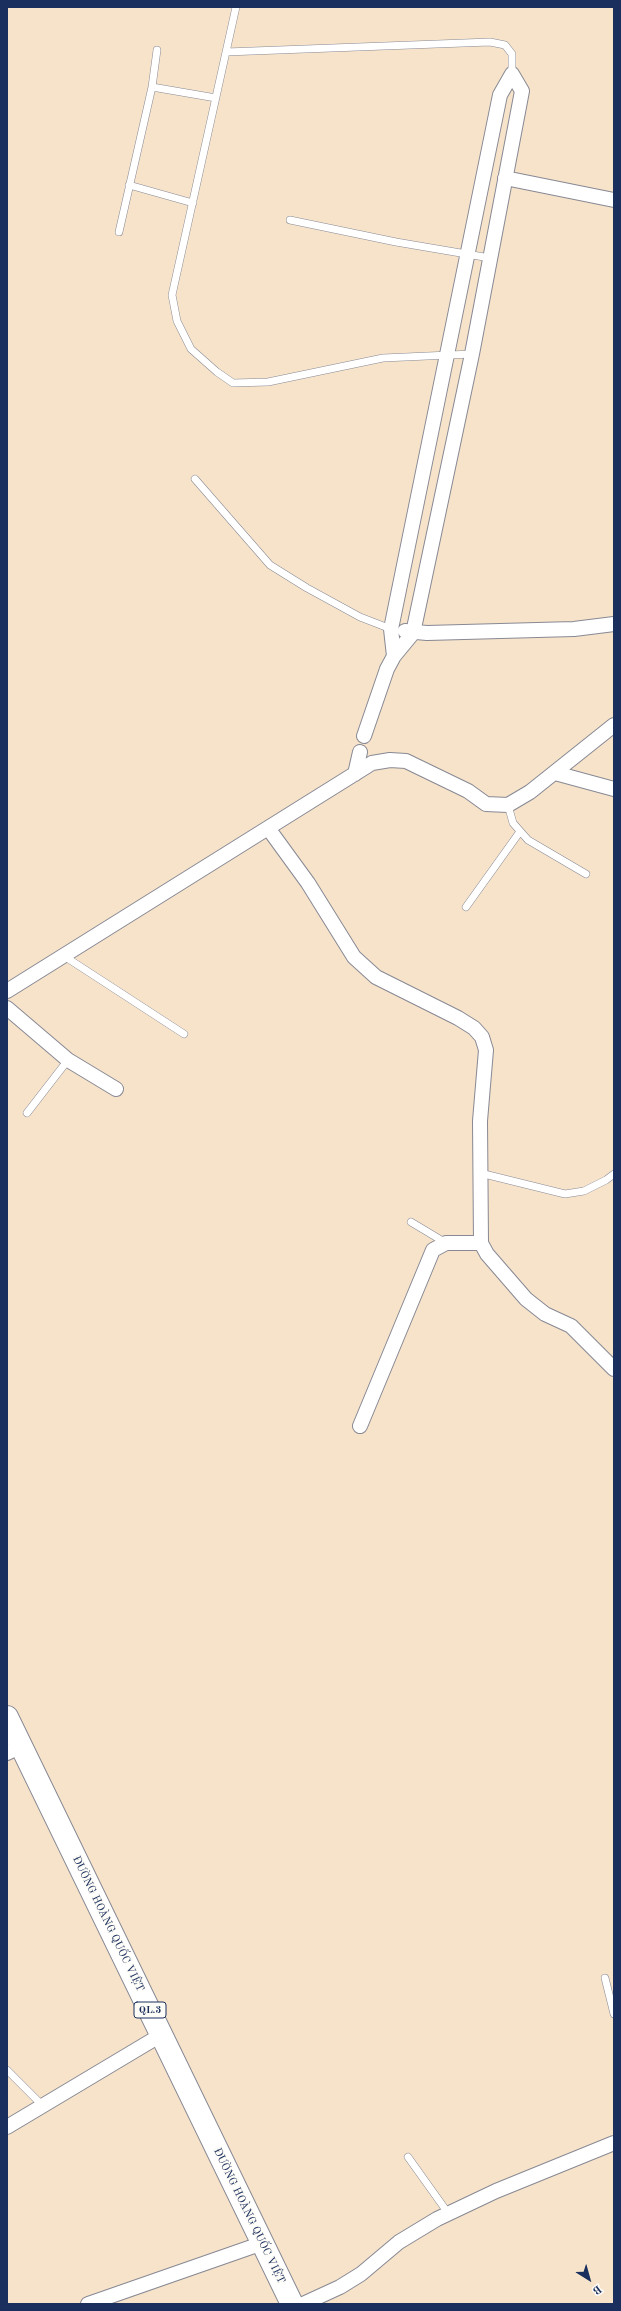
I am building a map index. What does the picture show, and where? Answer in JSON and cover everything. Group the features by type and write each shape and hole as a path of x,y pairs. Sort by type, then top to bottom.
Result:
{"highway":[{"name":"ĐƯỜNG HOÀNG QUỐC VIỆT","path":"7,1717 14,1749 161,2035 292,2304"}],"street":[{"path":"364,736 387,669 394,656 413,633 472,354 522,91 512,74 500,95 392,629 394,656"},
{"path":"505,178 614,200"},
{"path":"392,629 413,633 574,629 614,624"},
{"path":"7,991 372,763 390,760 406,761 468,791 486,804 508,805 530,792 614,725"},
{"path":"355,774 360,752"},
{"path":"554,773 614,789"},
{"path":"268,828 308,883 354,957 376,977 458,1018 474,1028 482,1037 486,1050 480,1121 481,1243 487,1254 526,1299 545,1314 571,1326 614,1369"},
{"path":"7,1008 68,1060 116,1089"},
{"path":"360,1426 433,1250 446,1243 481,1243"},
{"path":"7,2128 42,2105 161,2035"},
{"path":"303,2304 356,2277 399,2242 448,2214 503,2188 614,2142"},
{"path":"88,2304 262,2243"}],"lane":[{"path":"236,7 172,295 177,321 191,349 217,372 233,383 268,382 383,358 472,354"},
{"path":"226,52 490,42 504,44 512,54 512,74"},
{"path":"119,232 152,87 157,50"},
{"path":"152,87 216,98"},
{"path":"129,186 192,203"},
{"path":"290,220 396,242 490,258"},
{"path":"194,479 270,565 307,588 360,617 392,629"},
{"path":"508,805 513,823 519,833 528,840 586,874"},
{"path":"466,907 519,833"},
{"path":"64,956 184,1034"},
{"path":"27,1113 68,1060"},
{"path":"480,1173 565,1194 584,1191 606,1180 614,1174"},
{"path":"411,1222 446,1243"},
{"path":"605,1978 614,2014"},
{"path":"7,2070 42,2105"},
{"path":"408,2157 448,2214"}]}
